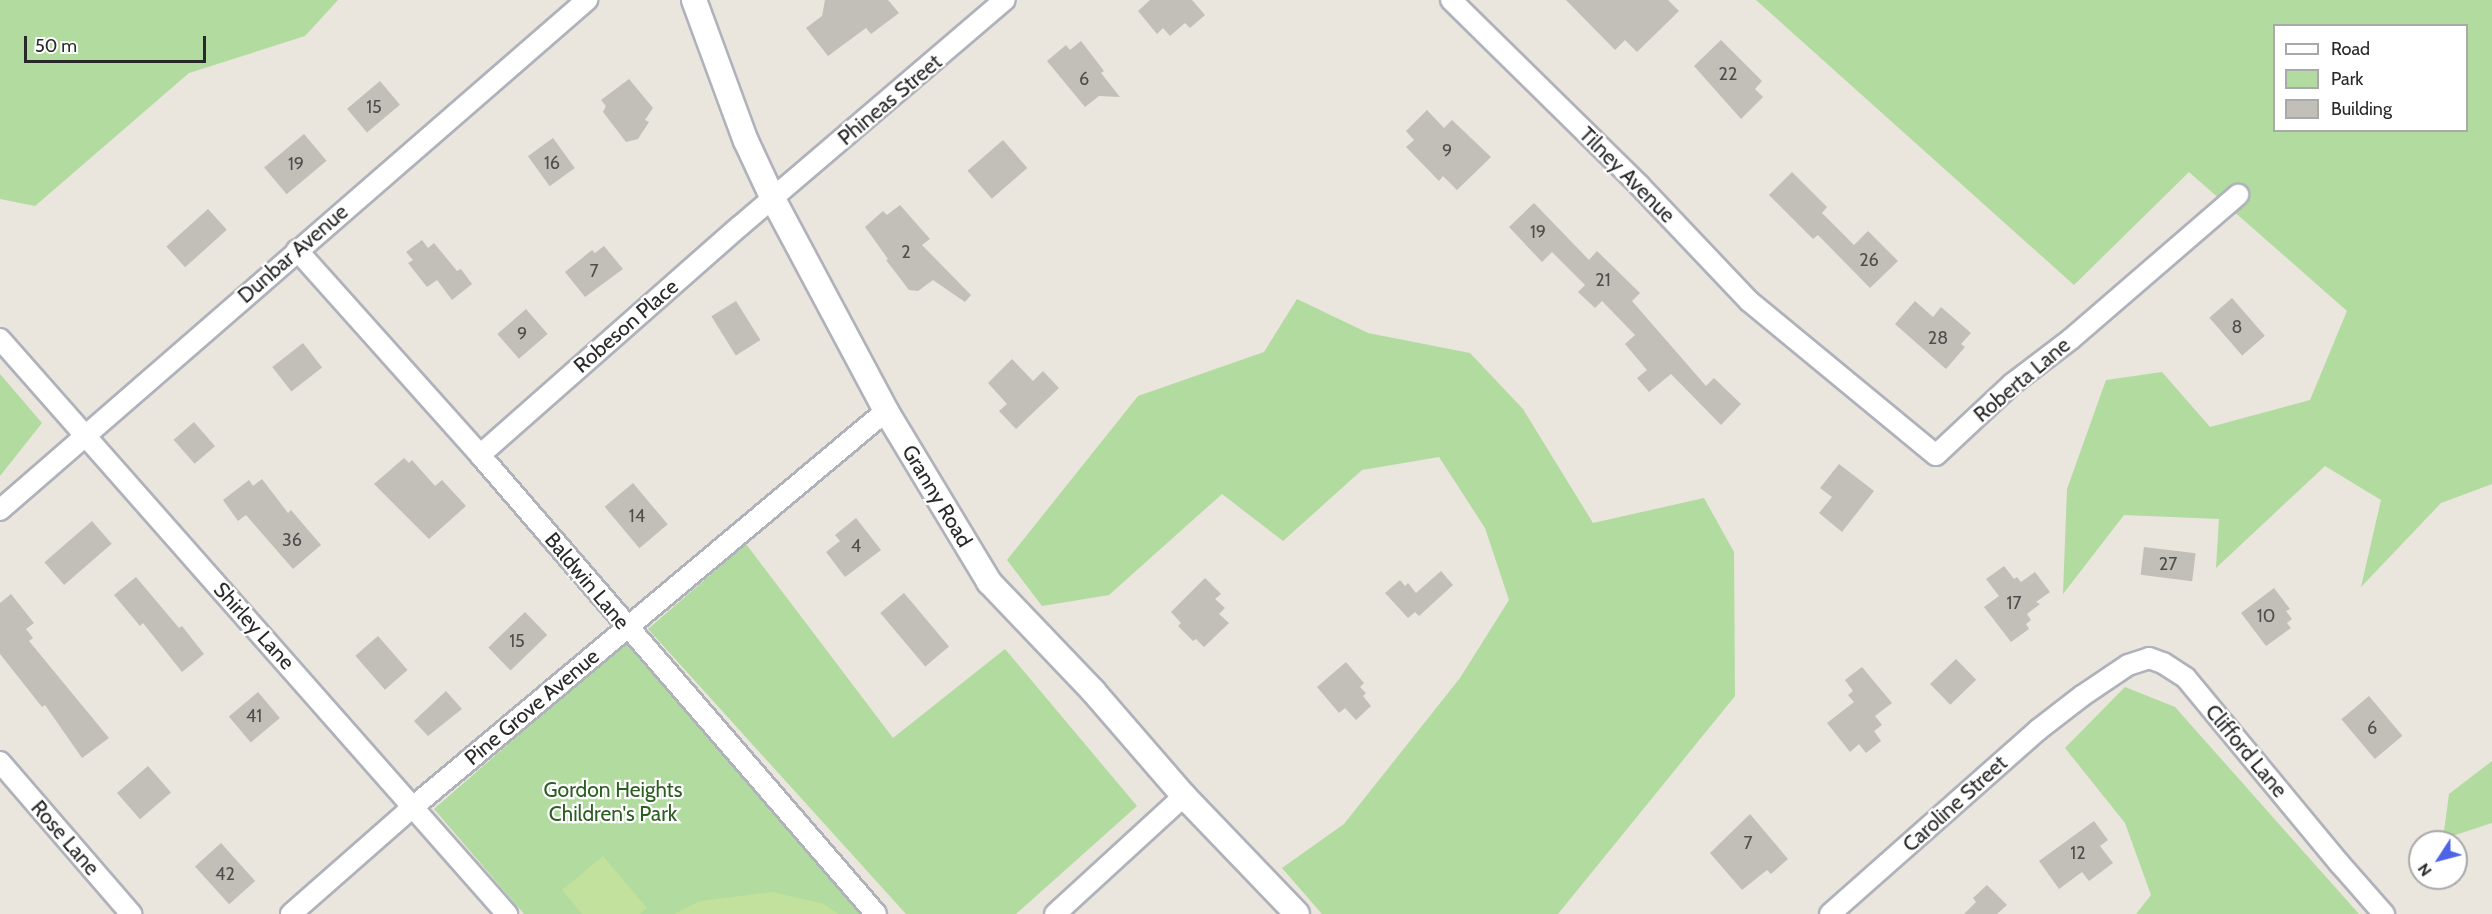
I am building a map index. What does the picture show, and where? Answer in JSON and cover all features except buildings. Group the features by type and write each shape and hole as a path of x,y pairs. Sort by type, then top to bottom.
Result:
{"street":[{"name":"Dunbar Avenue","path":"0,510 587,0"},
{"name":"Granny Road","path":"694,0 746,141 773,199 886,411 989,582 1100,699 1184,796 1297,914"},
{"name":"Phineas Street","path":"773,199 1005,0"},
{"name":"Tilney Avenue","path":"1451,0 1639,185 1749,301 1806,347"},
{"name":"Roberta Lane","path":"1806,347 1936,455 2012,384 2071,339 2238,195"},
{"name":"Robeson Place","path":"480,455 773,199"},
{"name":"Baldwin Lane","path":"297,250 480,455 876,914"},
{"name":"Shirley Lane","path":"0,339 507,914"},
{"name":"Pine Grove Avenue","path":"291,914 413,807 886,411"},
{"name":"Clifford Lane","path":"2082,696 2128,665 2149,658 2163,663 2186,678 2384,914"},
{"name":"Caroline Street","path":"1830,914 2038,730 2082,696"},
{"name":"Rose Lane","path":"0,762 130,914"},
{"path":"1055,914 1184,796"}],"green space":[{"path":"0,0 338,0 305,36 189,73 35,206 0,199"},
{"path":"1756,0 2492,0 2492,484 2441,503 2361,587 2381,500 2325,466 2216,568 2219,519 2124,515 2063,594 2067,489 2106,380 2162,372 2210,427 2310,400 2347,311 2189,172 2074,285"},
{"path":"1297,299 1368,333 1470,353 1523,409 1593,523 1704,498 1734,552 1735,696 1558,914 1322,914 1282,868 1344,824 1460,678 1509,600 1485,528 1439,457 1362,470 1283,541 1222,494 1109,595 1042,606 1007,560 1138,396 1264,352"},
{"path":"0,374 42,423 0,476"},
{"path":"746,544 893,738 1005,649 1137,806 1016,914 906,914 648,629"},
{"name":"Gordon Heights Children's Park","path":"625,642 860,914 524,914 434,809"},
{"path":"2125,687 2175,707 2359,914 2136,914 2151,895 2125,823 2065,748"},
{"path":"2492,761 2492,823 2468,831 2444,830 2449,794"},
{"path":"603,856 647,908 640,914 582,914 562,890"},
{"path":"773,892 824,904 838,914 674,914 700,901"}]}
